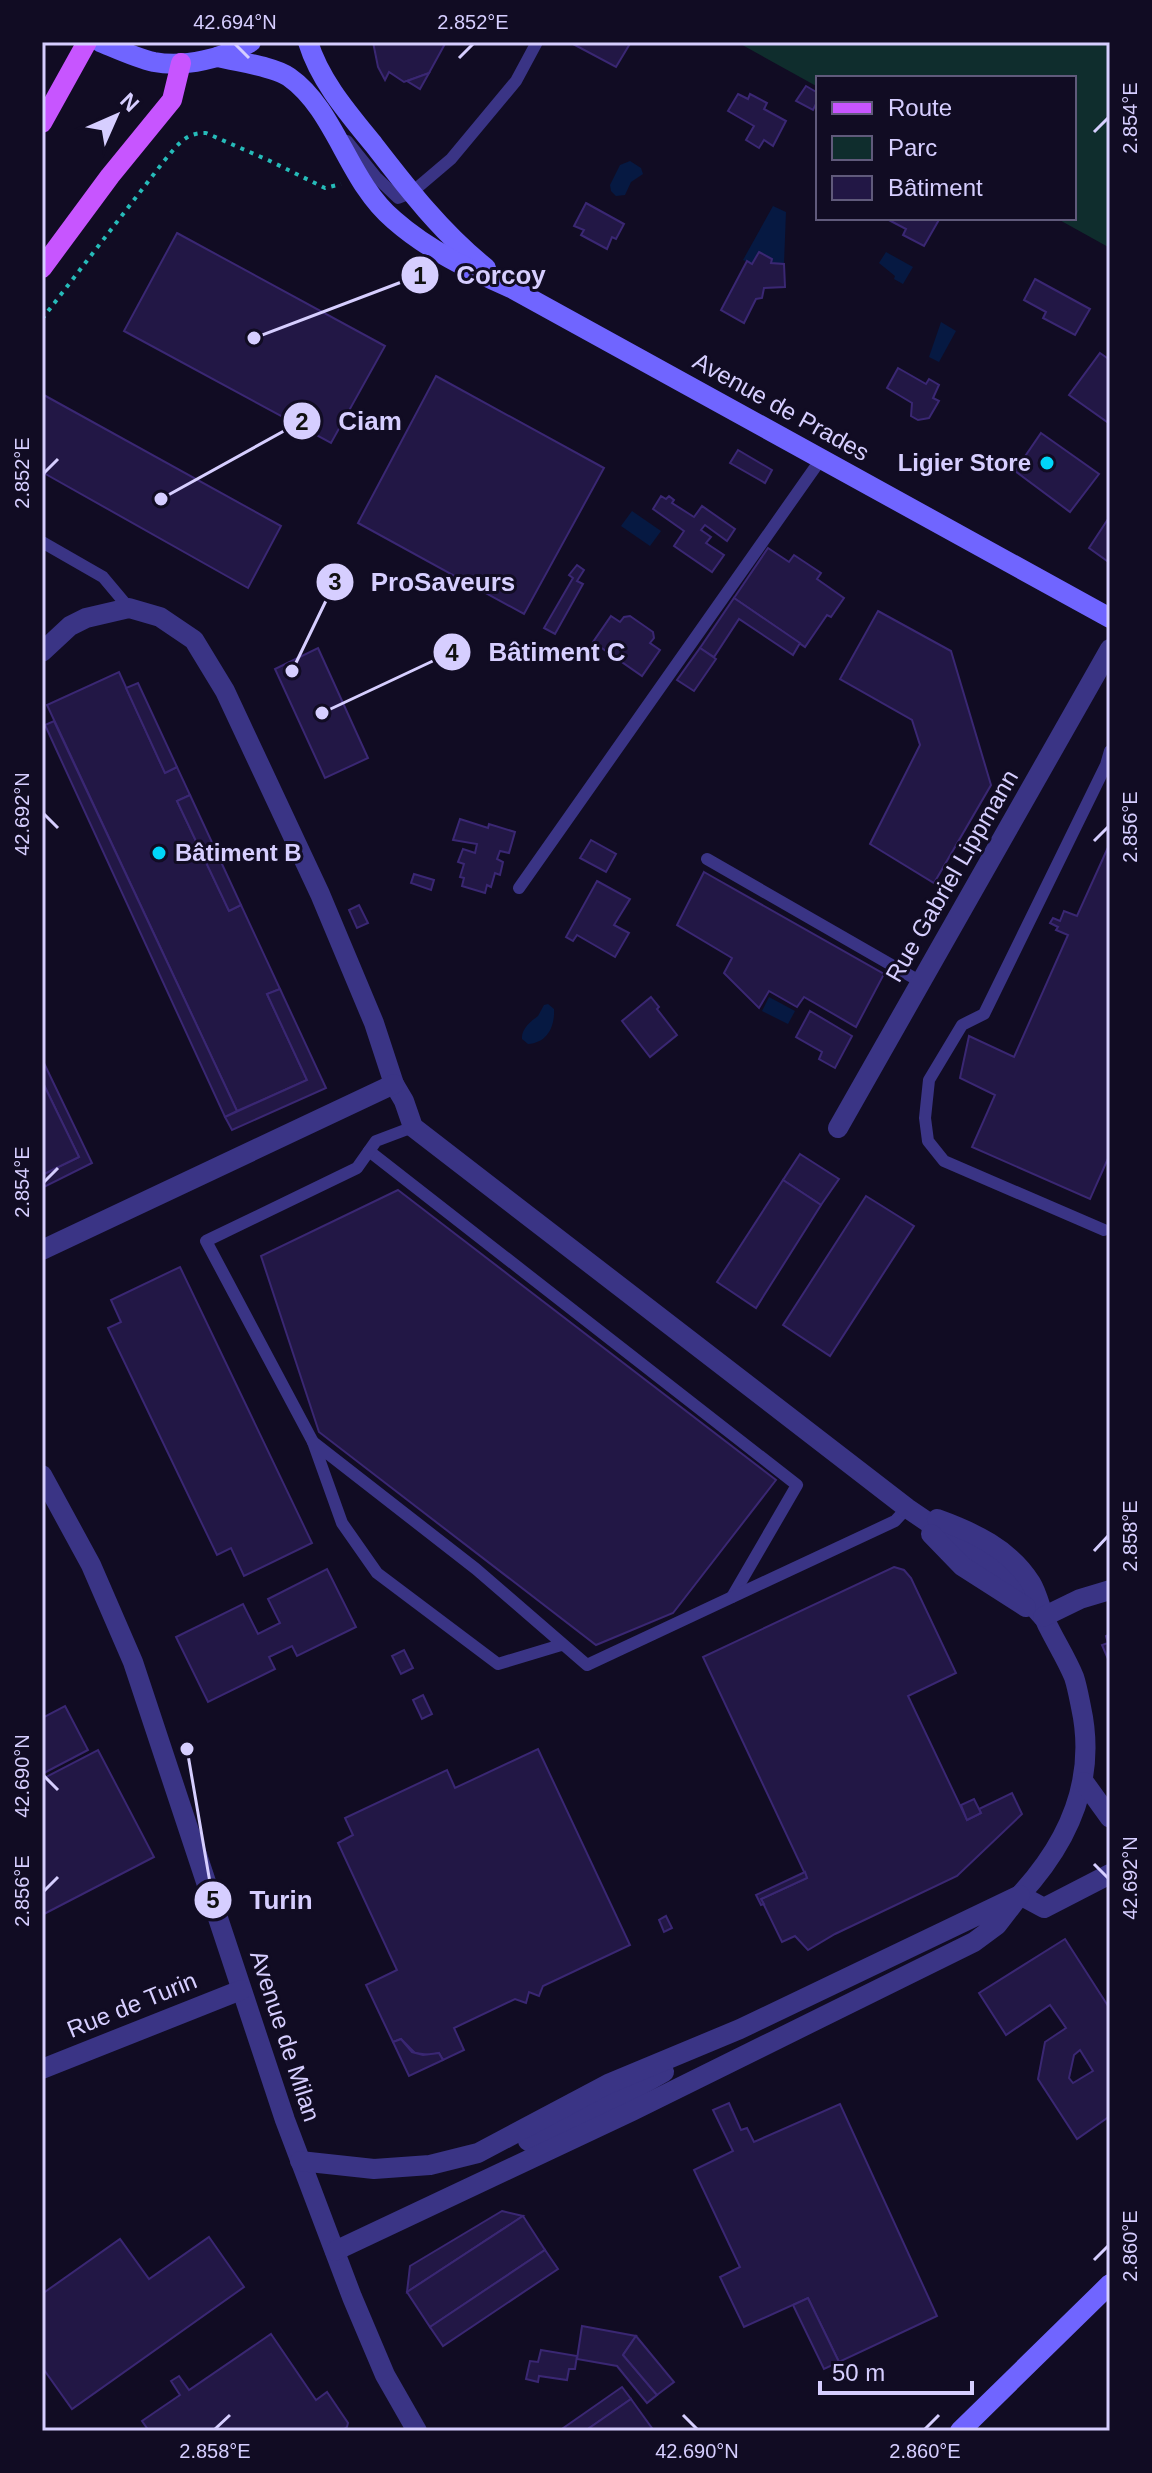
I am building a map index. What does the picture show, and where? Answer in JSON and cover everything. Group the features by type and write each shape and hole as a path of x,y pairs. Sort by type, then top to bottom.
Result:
{"main road":[{"path":"42,123 87,42"},
{"path":"100,42 154,62 181,63 218,57 251,42"},
{"name":"Avenue de Prades","path":"308,42 314,63 341,105 411,193 463,249 511,288"},
{"name":"Avenue de Prades","path":"218,57 287,75 312,98 355,173 392,219 458,264 511,288 1110,618"},
{"path":"42,268 172,100 181,63"},
{"path":"960,2431 1110,2284"}],"street":[{"path":"42,652 70,626 86,618 129,608 160,617 194,640 225,691 326,908 413,1127 907,1508 962,1566 1043,1617"},
{"name":"Rue Gabriel Lippmann","path":"838,1128 1110,649"},
{"path":"42,1250 394,1084"},
{"name":"Avenue de Milan","path":"42,1475 91,1565 133,1662 300,2161 385,2375 417,2431"},
{"path":"335,2251 632,2111 974,1942 997,1925 1044,1869 1068,1828 1084,1782 1086,1731 1075,1679 1043,1617 1032,1584 1012,1559 974,1532 907,1508"},
{"path":"1043,1617 1080,1599 1110,1590"},
{"path":"1084,1782 1110,1818"},
{"path":"1020,1895 1044,1908 1110,1874"},
{"path":"300,2161 374,2169 430,2165 478,2153 608,2084 740,2029 1020,1895"},
{"name":"Rue de Turin","path":"42,2069 241,1990"}],"lane":[{"path":"312,98 376,177 398,198 411,193 451,159 516,81 537,42"},
{"path":"519,888 821,459"},
{"path":"42,542 103,577 129,608"},
{"path":"1104,1230 944,1161 928,1141 925,1118 929,1080 962,1025 984,1014 1106,765 1110,751"},
{"path":"707,859 921,982"},
{"path":"413,1127 376,1141 357,1168 206,1241 313,1442 342,1523 377,1573 498,1664 561,1645"},
{"path":"369,1151 797,1485 732,1597"},
{"path":"313,1442 476,1569 587,1665 895,1521 907,1508"}],"path":[{"path":"42,319 164,161 184,138 195,132 206,133 256,154 325,188 338,187 355,173"}],"green space":[{"path":"737,42 1110,42 1110,248 1060,220 1076,220 1076,76 816,76 816,86"}],"water":[{"path":"630,161 641,168 643,174 631,182 625,195 616,196 610,185 620,165"},
{"path":"773,206 786,212 784,264 771,263 772,259 759,252 752,264 743,260"},
{"path":"886,252 913,267 903,284 879,263"},
{"path":"941,322 956,331 939,362 929,357"},
{"path":"632,511 661,531 650,546 621,526"},
{"path":"769,997 795,1011 788,1024 762,1011"},
{"path":"548,1004 554,1009 551,1028 540,1041 528,1044 522,1039 523,1032"}],"building":[{"path":"373,42 446,42 429,73 404,82 389,72 385,80 378,67"},
{"path":"574,42 631,42 616,67"},
{"path":"429,73 420,89 407,81"},
{"path":"806,86 816,92 813,110 796,101"},
{"path":"738,94 748,99 750,94 767,103 764,109 786,121 773,146 764,140 759,148 746,140 754,126 728,111"},
{"path":"586,203 624,224 616,239 612,237 607,249 581,235 584,230 574,226"},
{"path":"889,220 939,220 924,246 903,235 906,229"},
{"path":"177,233 385,346 331,443 124,331"},
{"path":"759,252 772,259 771,263 784,264 785,287 764,288 762,298 756,299 744,323 721,310 747,261 752,264"},
{"path":"1035,279 1090,309 1075,335 1043,318 1046,312 1024,300"},
{"path":"1100,353 1110,360 1110,424 1069,395"},
{"path":"898,368 926,384 929,379 939,385 933,398 939,401 929,418 918,420 911,416 912,403 887,388"},
{"path":"436,376 604,468 524,614 358,523"},
{"path":"42,394 281,526 248,588 42,472"},
{"path":"1041,433 1099,474 1070,512 1015,471"},
{"path":"738,450 772,470 765,483 730,463"},
{"path":"661,496 666,499 669,496 674,500 672,503 694,517 702,506 735,529 727,541 705,525 701,530 711,537 706,543 724,555 712,572 674,546 684,531 653,509"},
{"path":"1108,519 1110,521 1110,563 1089,548"},
{"path":"768,548 789,562 794,555 821,573 817,579 844,598 831,617 827,615 805,647 734,598"},
{"path":"577,565 584,570 577,581 583,584 555,634 544,628 573,578 569,575"},
{"path":"734,598 800,643 793,655 739,619 714,657 700,648"},
{"path":"878,611 951,651 991,785 934,883 870,844 920,745 912,720 840,679"},
{"path":"611,616 620,622 630,616 653,632 654,638 650,643 660,650 642,676 593,642"},
{"path":"318,648 368,758 325,778 275,669"},
{"path":"700,648 716,659 694,691 677,680"},
{"name":"Bâtiment B","path":"119,672 165,773 177,767 190,795 177,801 229,911 241,905 280,989 267,994 307,1080 237,1111 47,705"},
{"path":"138,683 177,767 165,773 126,688"},
{"path":"54,721 237,1111 225,1117 45,725"},
{"path":"190,795 241,905 229,911 177,801"},
{"path":"460,819 515,832 509,853 500,851 497,859 503,862 500,875 495,873 491,887 487,885 485,893 462,886 464,878 460,877 464,864 458,862 463,849 475,853 477,844 453,840"},
{"path":"591,840 616,854 606,872 580,858"},
{"path":"1110,843 1110,1154 1090,1199 972,1147 995,1095 960,1078 969,1036 1014,1057 1068,935 1056,930 1058,927 1050,923 1053,918 1060,921 1064,911 1077,916"},
{"path":"704,872 884,974 856,1027 804,997 797,1007 769,991 759,1008 724,973 732,958 677,925"},
{"path":"414,874 434,880 431,890 411,883"},
{"path":"597,881 630,899 614,925 629,933 615,957 577,935 573,941 566,937"},
{"path":"359,905 368,923 357,928 349,910"},
{"path":"280,989 326,1088 232,1130 225,1117 307,1080 267,994"},
{"path":"651,997 677,1035 650,1057 622,1021"},
{"path":"810,1011 852,1036 835,1068 819,1059 822,1052 796,1037"},
{"path":"42,1059 92,1163 42,1188 42,1175 79,1157 42,1081"},
{"path":"42,1081 79,1157 42,1175"},
{"path":"800,1154 839,1179 821,1205 783,1180"},
{"path":"783,1180 821,1205 756,1308 717,1282"},
{"path":"398,1190 776,1480 673,1613 596,1645 319,1432 261,1256"},
{"path":"866,1196 914,1226 830,1356 783,1325"},
{"path":"180,1267 312,1543 244,1576 231,1548 217,1555 108,1328 121,1322 111,1300"},
{"path":"894,1567 904,1570 911,1578 956,1673 908,1696 967,1820 981,1813 979,1809 1012,1793 1022,1814 957,1876 808,1950 795,1936 782,1942 761,1899 807,1878 703,1657"},
{"path":"327,1569 356,1627 297,1656 292,1646 269,1657 275,1669 208,1702 176,1637 243,1604 258,1634 280,1623 268,1599"},
{"path":"1110,1634 1108,1659 1102,1645 1108,1643 1106,1636"},
{"path":"404,1650 413,1668 401,1674 392,1656"},
{"path":"423,1695 432,1714 422,1719 413,1700"},
{"path":"65,1706 88,1750 42,1774 42,1718"},
{"path":"538,1749 630,1945 543,1986 539,1996 529,1992 526,2003 515,1999 454,2028 464,2050 443,2060 439,2053 415,2053 401,2039 393,2042 366,1985 397,1970 338,1843 353,1835 345,1818 447,1770 455,1788"},
{"path":"98,1750 154,1857 42,1915 42,1779"},
{"path":"974,1799 981,1813 967,1820 961,1805"},
{"path":"805,1872 807,1878 761,1899 764,1904 761,1905 756,1895"},
{"path":"666,1916 672,1928 664,1932 659,1920"},
{"path":"1065,1939 1110,2009 1110,2116 1077,2139 1038,2079 1045,2042 1066,2028 1050,2005 1006,2035 979,1993","holes":["1080,2050 1093,2071 1073,2083 1069,2078 1074,2055"]},
{"path":"401,2039 412,2052 423,2055 439,2053 443,2060 409,2076 393,2042"},
{"path":"729,2103 741,2130 747,2128 754,2142 840,2104 937,2316 839,2362 808,2298 744,2327 720,2277 740,2267 694,2170 733,2151 713,2110"},
{"path":"502,2211 523,2216 407,2292 410,2266"},
{"path":"523,2216 545,2250 430,2327 407,2292"},
{"path":"209,2237 244,2287 72,2409 42,2367 42,2294 120,2239 149,2279"},
{"path":"545,2250 558,2269 443,2346 430,2327"},
{"path":"808,2298 839,2362 824,2369 793,2305"},
{"path":"582,2326 636,2336 623,2355 657,2395 647,2403 617,2366 577,2359"},
{"path":"271,2334 316,2400 327,2392 348,2423 347,2427 341,2431 149,2431 142,2421 180,2395 171,2381 179,2376 189,2390"},
{"path":"636,2336 674,2382 657,2395 623,2355"},
{"path":"541,2350 577,2356 575,2369 569,2369 567,2380 539,2376 538,2382 526,2379 530,2361 538,2362"},
{"path":"622,2387 631,2399 585,2431 559,2431"},
{"path":"631,2399 654,2431 585,2431"}],"place":[{"name":"Corcoy","path":"254,338"},
{"name":"Ligier Store","path":"1047,463"},
{"name":"Ciam","path":"161,499"},
{"name":"ProSaveurs","path":"292,671"},
{"name":"Bâtiment C","path":"322,713"},
{"name":"Bâtiment B","path":"159,853"},
{"name":"Turin","path":"187,1749"}]}
